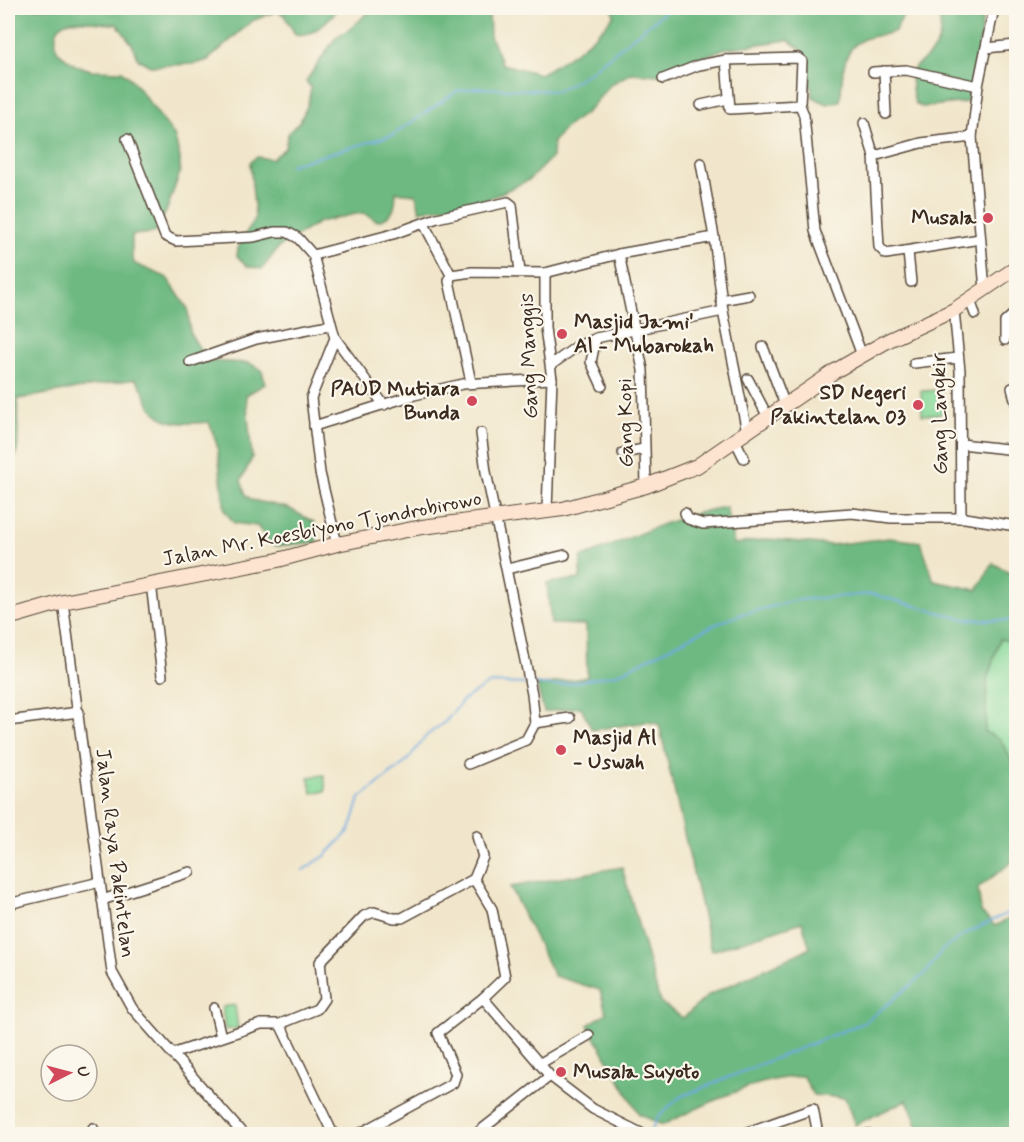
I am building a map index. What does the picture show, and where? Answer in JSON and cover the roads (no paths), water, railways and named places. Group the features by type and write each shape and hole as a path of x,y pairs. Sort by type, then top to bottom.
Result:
{"main road":[{"name":"Jalan Mr. Koesbiyono Tjondrobirowo","path":"8,618 63,602 278,560 337,544 422,527 563,509 646,486 697,466 862,355 954,310 1017,268"}],"street":[{"path":"985,290 972,137 978,86 994,8"},
{"path":"986,48 1017,45"},
{"path":"663,79 692,67 726,60 798,58 802,62 800,105 806,136 815,231 862,355"},
{"path":"726,60 730,109 800,105"},
{"path":"873,72 906,70 978,86"},
{"path":"884,71 886,114"},
{"path":"701,105 728,99"},
{"path":"864,123 874,156 879,248 886,254 980,239"},
{"path":"874,156 921,142 972,137"},
{"path":"127,139 165,236 176,241 254,237 274,232 287,232 298,238 313,255 329,325 335,338 384,405"},
{"path":"701,163 714,237 744,458"},
{"path":"313,255 424,224 437,218 508,202 512,205 518,237 520,272"},
{"path":"424,224 451,275 449,281 471,382"},
{"path":"451,275 472,272 545,273 619,254 714,237"},
{"path":"908,252 911,282"},
{"name":"Gang Kopi","path":"619,254 644,370 646,486"},
{"name":"Gang Manggis","path":"545,273 545,328 552,379 547,510"},
{"path":"722,300 749,295"},
{"path":"970,300 975,314"},
{"name":"Gang Langkir","path":"954,310 961,444 961,518"},
{"path":"551,364 576,347 596,338 723,311"},
{"path":"1005,340 1005,322 1017,312"},
{"path":"190,362 256,339 329,325"},
{"path":"335,338 324,360 311,398 320,473 337,544"},
{"path":"596,338 591,362 603,386"},
{"path":"763,346 785,405"},
{"path":"914,363 958,358"},
{"path":"314,426 414,395 471,382 552,379"},
{"path":"748,379 768,417"},
{"path":"1012,388 1017,403"},
{"path":"468,764 526,740 535,723 528,671 481,433"},
{"path":"961,444 1016,450 1017,434"},
{"path":"622,453 644,449"},
{"path":"685,513 688,519 703,524 852,513 891,518 961,518 1017,526"},
{"path":"507,569 565,555"},
{"path":"151,583 162,676"},
{"name":"Jalan Raya Pakintelan","path":"63,602 113,977 132,1008 243,1134"},
{"path":"8,721 79,712"},
{"path":"535,723 570,718"},
{"path":"172,1054 261,1024 280,1024 309,1014 322,1005 324,999 320,962 370,912 402,918 474,879 483,857 477,836"},
{"path":"102,900 190,872"},
{"path":"359,1134 453,1083 456,1074 438,1033 503,980 505,969 492,909 474,879"},
{"path":"8,904 100,882"},
{"path":"483,998 550,1076 593,1109 643,1134"},
{"path":"214,1008 221,1036"},
{"path":"280,1024 333,1134"},
{"path":"539,1064 589,1035"},
{"path":"476,1134 550,1076"},
{"path":"742,1134 810,1109 815,1111 818,1134"}],"waterway":[{"path":"290,165 393,135 457,91 478,88 557,91 587,74 667,10 677,8"},
{"path":"533,684 556,686 617,674 714,625 742,614 798,600 872,594 963,619 1016,621"},
{"path":"303,870 325,856 350,830 360,798 406,762 426,736 446,721 463,700 490,683 528,684"},
{"path":"650,1134 657,1118 680,1097 865,1022 926,973 942,950 965,934 1016,909"}],"place":[{"name":"Musala","path":"988,218"},
{"name":"Masjid Jami' Al - Mubarokah","path":"562,334"},
{"name":"PAUD Mutiara Bunda","path":"472,401"},
{"name":"SD Negeri Pakintelan 03","path":"918,405"},
{"name":"Masjid Al - Uswah","path":"561,750"},
{"name":"Musala Suyoto","path":"561,1072"}]}
